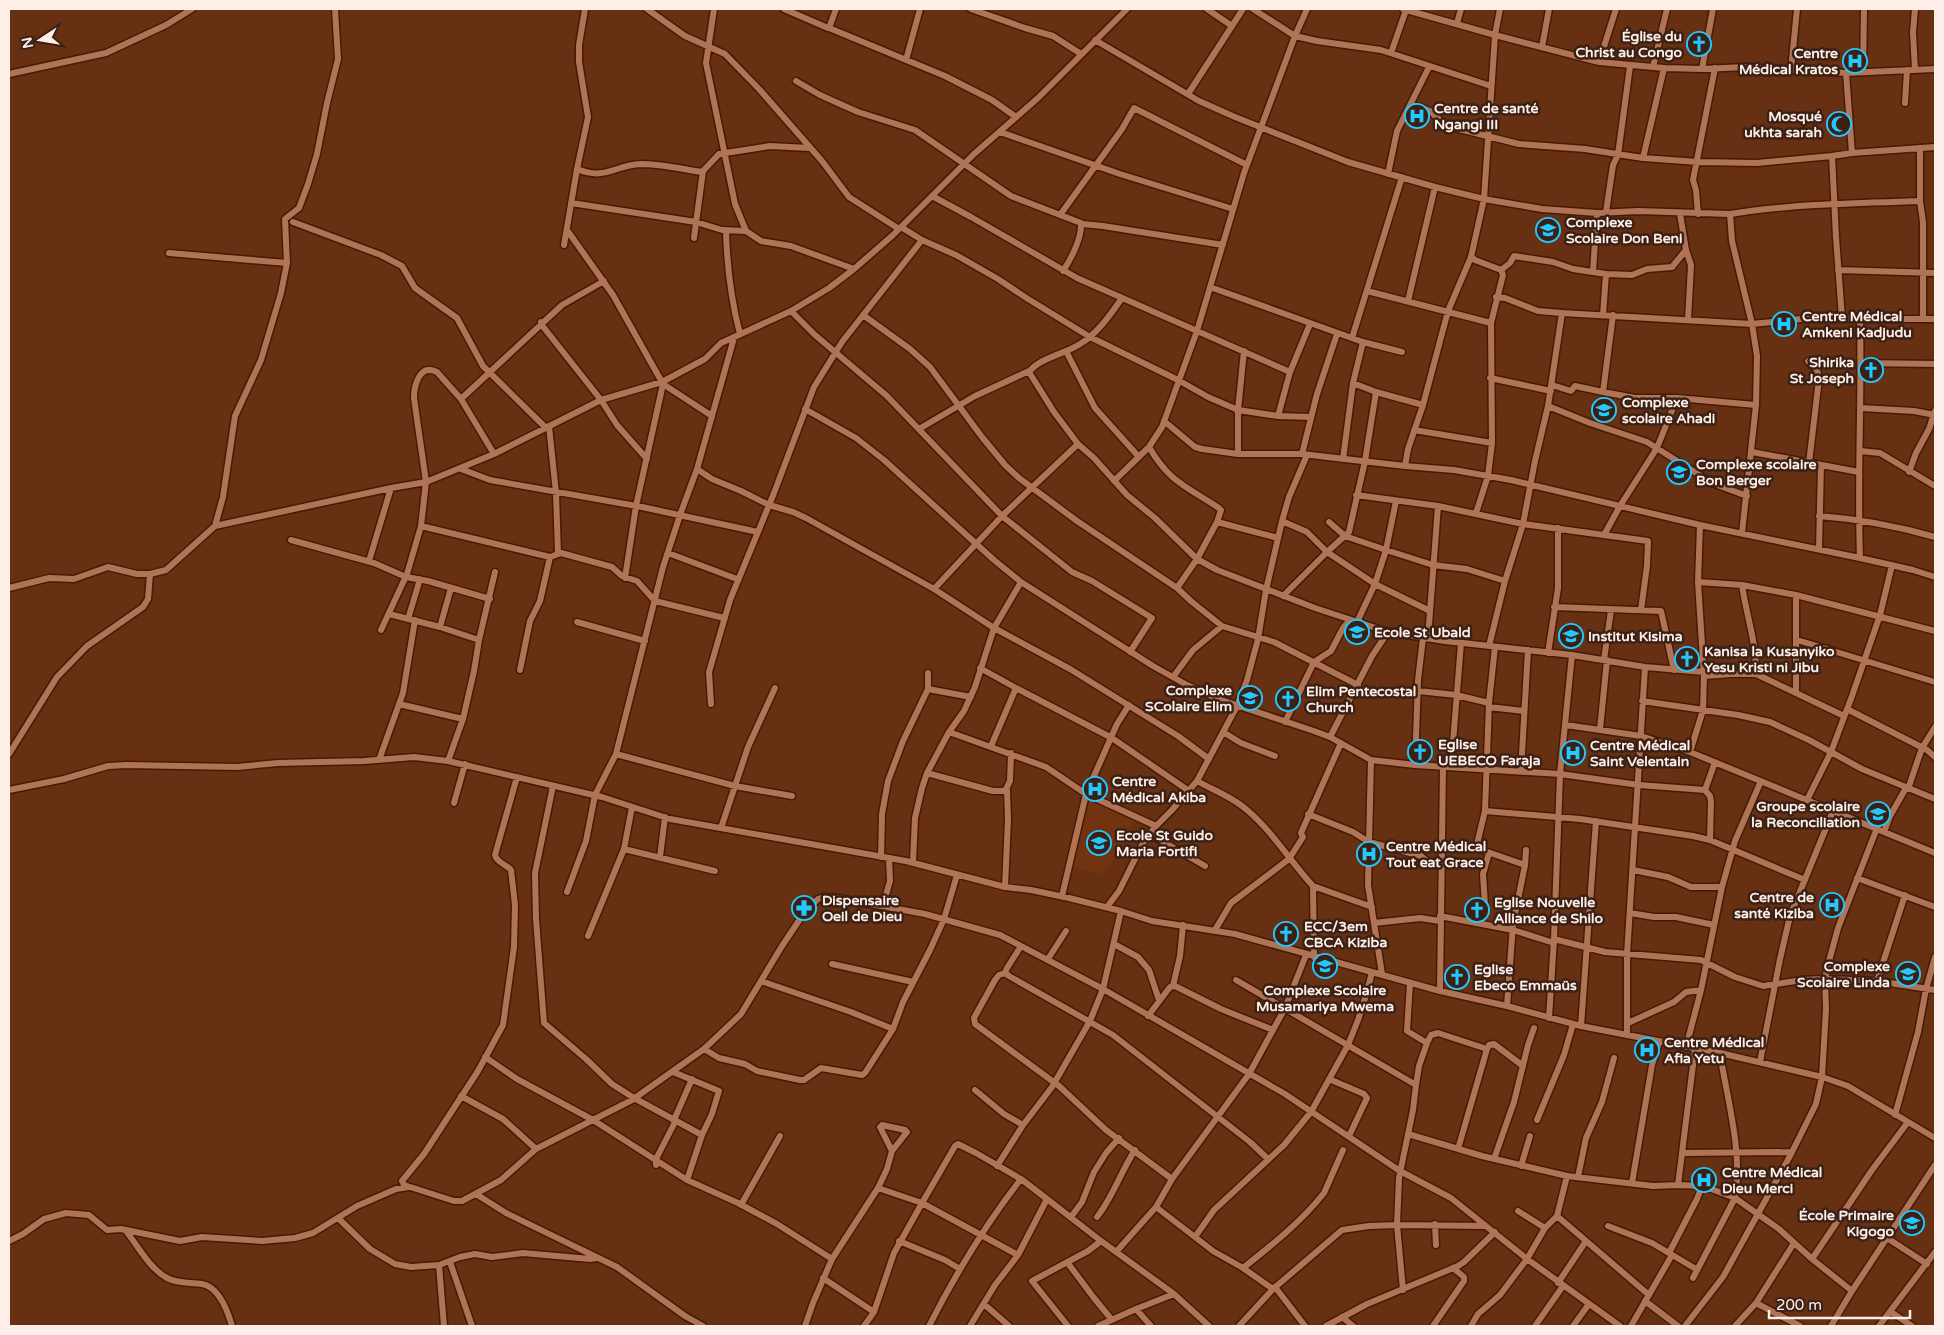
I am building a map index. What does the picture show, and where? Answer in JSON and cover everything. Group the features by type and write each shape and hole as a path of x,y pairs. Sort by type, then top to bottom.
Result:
{"street":[{"path":"9,74 106,53 166,25 192,9"},
{"path":"287,236 299,208 314,161 338,64 335,9"},
{"path":"564,246 576,169 588,117 579,71 579,45 585,9"},
{"path":"647,9 685,36 726,54 810,148 849,197 900,228 998,279 1090,337 1178,380 1208,398 1238,410 1278,416 1311,417"},
{"path":"714,9 706,63 735,204 746,231"},
{"path":"784,9 977,92 1016,117"},
{"path":"828,28 836,9"},
{"path":"906,60 920,9"},
{"path":"971,9 1055,37 1080,54"},
{"path":"9,588 49,578 74,579 108,567 137,574 150,574 166,570 215,526 426,482 494,454 601,400 663,383 705,359 720,343 791,311 829,288 854,269 1038,98 1127,9"},
{"path":"1207,9 1232,26"},
{"path":"1188,94 1243,9"},
{"path":"1253,9 1295,36 1391,53 1491,86"},
{"path":"1114,481 1149,447 1164,421 1197,331 1247,165 1295,36 1307,9"},
{"path":"1457,23 1461,9"},
{"path":"1405,466 1408,449 1423,406 1448,311 1471,256 1484,199 1495,35 1500,9"},
{"path":"1542,47 1549,9"},
{"path":"1599,62 1616,9"},
{"path":"1653,67 1667,9"},
{"path":"1702,69 1713,9"},
{"path":"1791,70 1797,9"},
{"path":"1864,9 1864,72"},
{"path":"1914,9 1915,70"},
{"path":"1391,53 1405,10 1599,62 1630,66 1702,69 1746,67 1846,73 1935,69"},
{"path":"1095,40 1208,105 1260,128 1388,174 1484,199 1542,209 1596,213 1638,211 1680,214 1730,214 1834,204 1920,201"},
{"path":"1606,212 1613,165 1618,154 1630,66"},
{"path":"1388,174 1397,131 1429,67"},
{"path":"1643,158 1664,68"},
{"path":"1698,214 1694,180 1714,68"},
{"path":"1905,103 1907,70"},
{"path":"1846,73 1852,153"},
{"path":"796,81 820,95 858,112 915,130 1011,196 1060,216 1082,224 1223,245"},
{"path":"1411,104 1430,111 1447,125 1488,137 1519,144 1643,158 1698,162 1757,163 1935,147"},
{"path":"1060,216 1122,129 1133,109 1136,108 1247,165"},
{"path":"1000,132 1095,165 1233,209"},
{"path":"694,238 703,172 716,156 770,146 810,148"},
{"path":"1920,148 1920,201 1923,222 1923,318"},
{"path":"1832,156 1842,318"},
{"path":"576,169 587,173 600,174 641,164 703,172"},
{"path":"1352,338 1402,177"},
{"path":"1408,301 1435,187"},
{"path":"932,196 1063,271 1290,372"},
{"path":"571,204 696,222 726,231 746,231 761,241 791,246 854,269"},
{"path":"215,526 223,497 236,416 261,360 281,293 287,263 285,219 299,208"},
{"path":"1593,271 1596,213"},
{"path":"1680,214 1686,250 1691,265 1688,320"},
{"path":"1730,214 1732,241 1752,324 1757,356 1756,405 1742,533"},
{"path":"293,222 381,255 402,266 416,288 457,318 476,356 489,373 547,427 556,493 558,553"},
{"path":"1063,271 1077,242 1082,224"},
{"path":"567,230 604,280 663,383 712,416"},
{"path":"567,892 586,841 595,795 616,754 668,553 697,469 737,336 727,268 726,231"},
{"path":"711,704 709,672 724,618 737,579 769,505 814,387 835,352 922,240"},
{"path":"1501,270 1510,263 1514,256 1553,262 1573,269 1606,274 1632,275 1647,269 1672,267 1686,250"},
{"path":"169,253 287,263"},
{"path":"1471,256 1475,260 1501,270"},
{"path":"1476,513 1488,476 1492,442 1491,323 1503,275 1501,270"},
{"path":"1838,270 1935,273"},
{"path":"1603,315 1606,274"},
{"path":"461,399 541,322 562,305 604,280"},
{"path":"1210,287 1337,334 1402,352"},
{"path":"1367,291 1491,323"},
{"path":"1496,297 1505,298 1538,311 1562,314 1613,315 1752,324 1801,319 1923,318 1935,319 1935,326"},
{"path":"919,429 994,387 1080,345 1090,337 1122,298"},
{"path":"791,311 815,335 868,378 1002,516 1072,572 1092,581 1152,618 1130,652"},
{"path":"1526,865 1475,847 1485,811 1492,647 1505,581 1523,524 1548,406 1562,314"},
{"path":"863,315 930,366 1005,465 1077,521 1178,588 1222,626 1274,642 1358,685"},
{"path":"1603,392 1613,315"},
{"path":"1860,319 1860,472 1858,520 1860,558"},
{"path":"541,322 601,400 617,425 647,458"},
{"path":"1278,416 1290,372 1310,324"},
{"path":"1107,907 1119,891 1136,855 1150,834 1197,781 1238,706 1258,638 1266,590 1282,521 1304,454 1311,417 1337,334"},
{"path":"1343,459 1353,383 1363,342"},
{"path":"1066,351 1095,408 1139,457"},
{"path":"1238,454 1238,410 1244,351"},
{"path":"1808,361 1819,374 1809,463"},
{"path":"1861,363 1935,364"},
{"path":"381,630 406,577 421,526 426,482 414,392 419,375 424,370 433,370 461,399 494,454"},
{"path":"1029,371 1054,412 1078,444 1094,458 1127,494 1173,534 1197,559 1217,570 1266,590 1388,632 1704,674 1756,674 1922,748 1935,757"},
{"path":"1490,378 1571,391 1575,386 1634,398 1677,398 1756,405"},
{"path":"625,578 636,506 663,383"},
{"path":"1353,383 1423,406"},
{"path":"1283,596 1345,536 1351,525 1365,462 1376,392"},
{"path":"1604,535 1657,448 1677,398"},
{"path":"1548,406 1590,423 1647,442 1712,483 1747,496"},
{"path":"1860,408 1914,410 1935,415"},
{"path":"805,409 862,442 910,482 977,545 1021,582 1130,652 1187,685 1238,706 1330,737 1371,760 1415,765 1560,774 1639,785 1705,790 1710,796 1711,802 1710,840"},
{"path":"1909,472 1916,453 1935,415 1935,411"},
{"path":"1164,421 1195,446 1238,454 1304,454 1454,470 1488,476 1531,484 1700,525 1892,565 1935,577"},
{"path":"1414,430 1492,442"},
{"path":"934,589 1002,516 1078,444"},
{"path":"1149,447 1160,466 1180,484 1221,510 1217,522 1197,559 1178,588"},
{"path":"1860,451 1880,453 1935,486"},
{"path":"1752,452 1860,472"},
{"path":"1819,549 1821,465"},
{"path":"461,469 490,480 636,506 758,532"},
{"path":"697,469 712,479 769,505 806,518 934,589 994,628 1070,669 1129,705 1178,736 1209,759"},
{"path":"369,561 391,488"},
{"path":"1356,496 1438,506 1523,524 1648,541 1647,566 1641,610"},
{"path":"1285,722 1314,662 1331,651 1343,628 1353,621 1375,584 1386,550 1396,501"},
{"path":"1415,765 1418,691 1430,611 1438,506"},
{"path":"1819,516 1858,520 1906,529 1935,538"},
{"path":"1282,521 1307,532 1327,552 1375,584 1430,611"},
{"path":"1217,522 1278,538"},
{"path":"1329,522 1345,536 1386,550 1433,565 1467,569 1505,581"},
{"path":"1690,752 1703,710 1704,674 1698,582 1700,525"},
{"path":"421,526 550,557 558,553 612,567 625,578 636,581 655,601 724,618"},
{"path":"1548,653 1558,588 1558,528"},
{"path":"291,540 369,561 406,577 420,579 490,599"},
{"path":"668,553 737,579"},
{"path":"520,670 530,621 540,601 550,557"},
{"path":"1806,800 1831,752 1846,713 1880,615 1892,565"},
{"path":"448,761 463,719 495,572"},
{"path":"9,754 57,677 87,646 143,606 148,599 150,574"},
{"path":"379,760 403,693 412,620 420,579"},
{"path":"913,862 916,818 927,773 948,732 964,711 971,697 994,628 1021,582"},
{"path":"1698,582 1742,584 1796,595 1880,615 1935,631"},
{"path":"1742,584 1756,658 1756,674"},
{"path":"440,627 451,588"},
{"path":"1796,595 1796,693"},
{"path":"1554,607 1661,611 1674,670"},
{"path":"1600,730 1611,610"},
{"path":"389,614 440,627 479,640"},
{"path":"577,622 644,641"},
{"path":"1173,677 1193,650 1222,626"},
{"path":"1330,737 1372,656 1388,632"},
{"path":"1797,640 1935,682"},
{"path":"1451,767 1461,643"},
{"path":"1521,771 1528,650"},
{"path":"1548,1018 1554,941 1560,774 1572,655"},
{"path":"1627,1036 1626,986 1645,667"},
{"path":"980,668 1112,738 1189,790"},
{"path":"881,857 882,814 888,781 903,741 928,689 928,673"},
{"path":"721,828 748,747 774,688"},
{"path":"991,746 1016,688"},
{"path":"928,689 971,697"},
{"path":"1418,691 1456,695 1489,705 1524,711"},
{"path":"1642,701 1738,715 1770,722 1862,768 1935,799"},
{"path":"399,704 463,719"},
{"path":"1062,896 1086,794 1129,705"},
{"path":"1566,725 1641,736 1690,752 1935,853"},
{"path":"1884,832 1890,816 1907,788 1922,748 1935,727"},
{"path":"948,732 1046,767 1086,794 1156,826"},
{"path":"1223,732 1241,743 1274,756"},
{"path":"1216,930 1231,903 1289,859 1304,837 1301,833 1308,814 1319,795 1341,743"},
{"path":"1005,887 1008,818 1007,790 1010,781 1011,753"},
{"path":"616,754 735,786 792,796"},
{"path":"9,790 64,779 108,766 237,766 414,757 465,764 595,795 665,818 913,862 1005,887 1062,896 1107,907 1152,921 1216,930 1247,937 1440,991 1507,1006 1581,1026 1760,1062 1848,1086 1935,1138"},
{"path":"1371,760 1368,885 1382,974"},
{"path":"1705,790 1715,762"},
{"path":"454,803 465,764"},
{"path":"1440,991 1443,767"},
{"path":"927,773 993,791 1001,792 1007,790"},
{"path":"517,777 495,855 498,861 508,866 511,870 514,905 514,947 505,1020 485,1057 424,1154 402,1181 404,1185 458,1202 501,1180 536,1149 634,1098 704,1049 741,1014 802,916 818,899 838,898 883,905 944,919 1000,935 1103,989 1249,1074 1350,1136 1400,1171 1451,1198 1527,1259 1620,1326"},
{"path":"1197,781 1245,808 1271,834 1289,859 1313,886 1372,907"},
{"path":"1686,1047 1701,990 1722,887 1736,835 1761,781"},
{"path":"553,786 535,873 536,919 544,1023 612,1084 702,1135"},
{"path":"588,936 624,849 632,807"},
{"path":"1485,811 1596,821 1676,832 1710,840 1805,880"},
{"path":"1760,1062 1774,984 1790,916 1833,811"},
{"path":"1308,814 1353,832 1369,842 1421,856 1428,862 1442,863"},
{"path":"660,857 665,818"},
{"path":"1581,1026 1596,821"},
{"path":"1685,1326 1723,1277 1792,1152 1816,1104 1822,1078 1826,979 1838,928 1877,828"},
{"path":"1150,834 1205,866"},
{"path":"624,849 715,871"},
{"path":"1507,1006 1513,930 1526,865 1526,850"},
{"path":"1478,922 1484,905 1483,874 1489,853"},
{"path":"883,905 890,881 889,858"},
{"path":"1633,870 1668,877 1691,886 1722,887"},
{"path":"704,1049 718,1058 745,1064 758,1071 800,1080 804,1080 821,1068 865,1074 893,1029 903,1002 930,950 944,919 957,875"},
{"path":"1858,878 1935,907"},
{"path":"1313,886 1314,957"},
{"path":"1877,981 1905,895"},
{"path":"997,1166 1023,1125 1054,1082 1090,1021 1103,989 1121,911"},
{"path":"1630,912 1654,917 1676,917 1714,925"},
{"path":"1374,923 1420,918 1478,922 1554,941 1587,946 1605,952 1706,961 1721,971 1747,982 1763,986 1802,980 1826,979 1877,981 1935,990"},
{"path":"1148,1016 1159,1000 1173,986 1180,956 1183,925"},
{"path":"1048,959 1066,931"},
{"path":"1114,944 1138,957 1149,970 1159,1000"},
{"path":"1021,946 1005,972 998,975 995,980 974,1018 975,1024 1054,1082 1106,1130 1172,1179"},
{"path":"1116,1252 1156,1207 1172,1179 1249,1074 1285,1008 1306,955"},
{"path":"1895,1115 1918,1032 1926,989 1935,957"},
{"path":"832,964 913,982"},
{"path":"1005,972 1113,1035 1250,1142 1268,1159"},
{"path":"1194,1237 1214,1210 1284,1145 1311,1112 1348,1044 1358,1020 1372,972"},
{"path":"1236,980 1416,1085"},
{"path":"761,981 893,1029"},
{"path":"1410,983 1407,1031 1427,1043"},
{"path":"1173,986 1182,988 1220,1010 1273,1030"},
{"path":"1628,1024 1674,1002 1686,992 1701,990"},
{"path":"1537,1120 1564,1055 1573,1024"},
{"path":"1494,1159 1514,1102 1534,1028"},
{"path":"1402,1290 1397,1225 1400,1171 1419,1066 1427,1043 1431,1034 1438,1033 1487,1049"},
{"path":"1632,1183 1652,1065 1658,1042"},
{"path":"1458,1149 1487,1049 1490,1045 1494,1044 1523,1066"},
{"path":"1678,1185 1695,1049"},
{"path":"1693,1278 1696,1269 1718,1234 1735,1198 1737,1187 1736,1152 1720,1053"},
{"path":"485,1057 518,1079 593,1120 656,1162 687,1180 742,1205 777,1224 832,1259"},
{"path":"1578,1177 1586,1138 1602,1102 1614,1058"},
{"path":"673,1072 719,1091 687,1180"},
{"path":"656,1162 692,1079"},
{"path":"1329,1079 1364,1094 1368,1098 1350,1136"},
{"path":"975,1090 1004,1114 1023,1125"},
{"path":"461,1096 503,1119 536,1149"},
{"path":"1812,1259 1872,1170 1908,1122"},
{"path":"805,1326 832,1259 878,1188 887,1170 892,1151 907,1132 882,1125 880,1128 892,1151"},
{"path":"1408,1134 1494,1159 1567,1176 1653,1186 1702,1186 1735,1198 1757,1213 1852,1291"},
{"path":"742,1205 780,1136"},
{"path":"1521,1166 1530,1136"},
{"path":"1071,1217 1082,1202 1094,1172 1119,1138"},
{"path":"864,1326 874,1312 899,1241 955,1146 958,1144 1021,1180 1174,1294 1209,1326"},
{"path":"1097,1217 1112,1194 1135,1150"},
{"path":"1243,1268 1292,1228 1319,1198 1343,1150"},
{"path":"1682,1153 1792,1152"},
{"path":"1830,1326 1935,1165"},
{"path":"1471,1326 1478,1314 1500,1295 1527,1259 1545,1228 1557,1216 1567,1176"},
{"path":"929,1326 960,1269 998,1209 1021,1180"},
{"path":"1631,1326 1670,1254 1702,1186"},
{"path":"9,1241 23,1234 44,1219 66,1213 89,1215 107,1230 126,1231 180,1241 207,1237 262,1241 306,1235 338,1218 348,1210 396,1189 409,1187"},
{"path":"878,1188 922,1203 1018,1255"},
{"path":"476,1194 506,1213 617,1267 685,1316 703,1326"},
{"path":"970,1326 995,1285 1018,1255 1047,1199"},
{"path":"1156,1207 1194,1237 1274,1288 1305,1326"},
{"path":"1518,1211 1545,1228"},
{"path":"1557,1216 1678,1326"},
{"path":"338,1218 370,1249 395,1264 411,1267 439,1265 460,1257 475,1254 492,1258 523,1253 590,1259 598,1258"},
{"path":"1435,1224 1436,1246"},
{"path":"1240,1326 1274,1288 1342,1230 1369,1226 1397,1225 1487,1226"},
{"path":"1608,1226 1644,1239 1696,1269"},
{"path":"126,1231 161,1274 175,1281 203,1284 208,1287 224,1303 232,1326"},
{"path":"1326,1326 1367,1304 1464,1262 1495,1232"},
{"path":"1887,1238 1927,1264"},
{"path":"899,1241 945,1260 960,1269"},
{"path":"1068,1326 1032,1281 1101,1241"},
{"path":"1534,1326 1586,1241"},
{"path":"1735,1326 1756,1303 1794,1243"},
{"path":"1879,1326 1935,1252"},
{"path":"450,1262 472,1326"},
{"path":"1067,1262 1112,1320"},
{"path":"439,1265 444,1326"},
{"path":"1433,1326 1464,1281 1464,1277 1453,1268"},
{"path":"823,1278 874,1312"},
{"path":"1098,1326 1174,1294"},
{"path":"1756,1303 1800,1326"},
{"path":"984,1304 1008,1326"},
{"path":"1573,1326 1588,1304"},
{"path":"1136,1309 1151,1326"},
{"path":"1891,1312 1912,1326"},
{"path":"1342,1317 1353,1326"}],"shaded area":[{"name":"Ecole St Guido Maria Fortifi","path":"1088,798 1136,819 1104,874 1071,867"}],"place":[{"name":"Église du Christ au Congo","path":"1699,44"},
{"name":"Centre Médical Kratos","path":"1855,61"},
{"name":"Centre de santé Ngangi III","path":"1417,116"},
{"name":"Mosqué ukhta sarah","path":"1839,124"},
{"name":"Complexe Scolaire Don Beni","path":"1548,230"},
{"name":"Centre Médical Amkeni Kadjudu","path":"1784,324"},
{"name":"Shirika St Joseph","path":"1871,370"},
{"name":"Complexe scolaire Ahadi","path":"1604,410"},
{"name":"Complexe scolaire Bon Berger","path":"1679,472"},
{"name":"Ecole St Ubald","path":"1357,632"},
{"name":"Institut Kisima","path":"1571,636"},
{"name":"Kanisa la Kusanyiko Yesu Kristi ni Jibu","path":"1687,659"},
{"name":"Complexe SColaire Elim","path":"1250,698"},
{"name":"Elim Pentecostal Church","path":"1288,699"},
{"name":"Eglise UEBECO Faraja","path":"1420,752"},
{"name":"Centre Médical Saint Velentain","path":"1573,753"},
{"name":"Centre Médical Akiba","path":"1095,789"},
{"name":"Groupe scolaire la Reconciliation","path":"1878,814"},
{"name":"Ecole St Guido Maria Fortifi","path":"1099,843"},
{"name":"Centre Médical Tout eat Grace","path":"1369,854"},
{"name":"Centre de santé Kiziba","path":"1832,905"},
{"name":"Dispensaire Oeil de Dieu","path":"804,908"},
{"name":"Eglise Nouvelle Alliance de Shilo","path":"1477,910"},
{"name":"ECC/3em CBCA Kiziba","path":"1286,934"},
{"name":"Complexe Scolaire Musamariya Mwema","path":"1325,966"},
{"name":"Complexe Scolaire Linda","path":"1908,974"},
{"name":"Eglise Ebeco Emmaüs","path":"1457,977"},
{"name":"Centre Médical Afia Yetu","path":"1647,1050"},
{"name":"Centre Médical Dieu Merci","path":"1704,1180"},
{"name":"École Primaire Kigogo","path":"1912,1223"}]}
